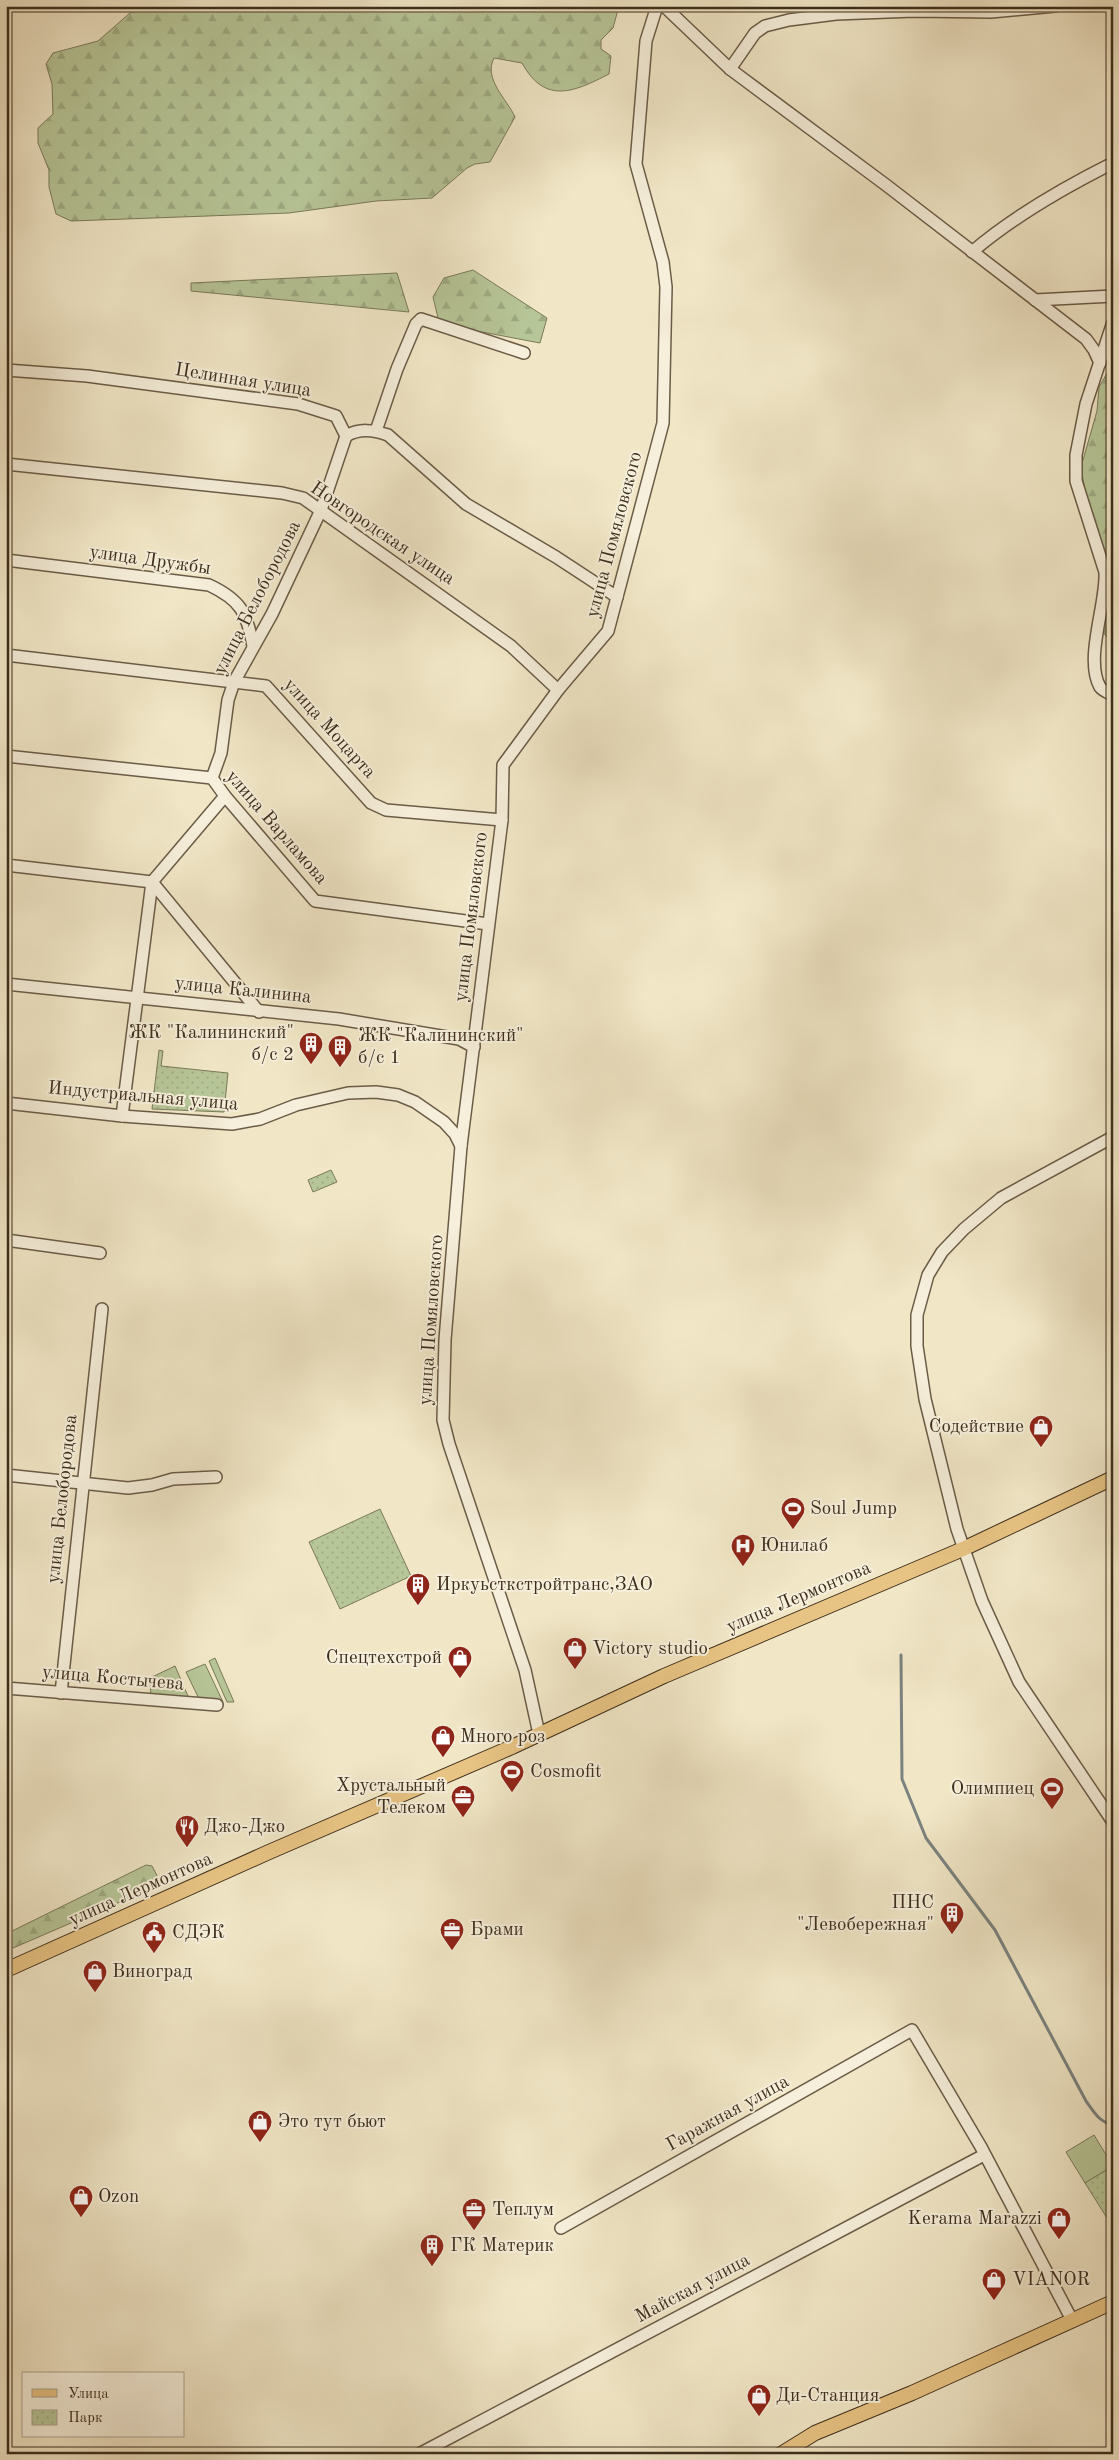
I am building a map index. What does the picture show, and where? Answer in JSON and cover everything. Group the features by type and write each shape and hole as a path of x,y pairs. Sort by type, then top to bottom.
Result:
{"main road":[{"name":"улица Лермонтова","path":"6,1970 539,1734 664,1676 963,1549 1113,1478"},
{"path":"781,2454 815,2433 912,2393 1113,2302"}],"street":[{"name":"улица Помяловского","path":"539,1734 524,1670 449,1444 443,1420 445,1340 461,1146 502,820 505,759 558,690 608,631 663,423 666,287 663,262 636,164 646,41 657,6"},
{"path":"664,6 730,69 1086,340 1094,350 1100,363"},
{"path":"730,69 755,33 765,26 789,20 836,14 914,11 991,12 1055,6"},
{"path":"972,252 993,234 1066,187 1113,163"},
{"path":"1035,300 1113,296"},
{"path":"376,431 397,369 416,324 421,319 524,353"},
{"path":"1113,322 1080,428 1076,455 1076,481 1105,572 1106,588 1095,636 1096,675 1101,688 1113,695"},
{"name":"Целинная улица","path":"6,370 87,376 298,404 336,416 346,436"},
{"path":"346,436 361,430 376,431 395,440 466,504 556,557 617,597"},
{"name":"улица Белобородова","path":"212,778 221,754 228,700 234,682 272,614 321,510 346,436"},
{"name":"Новгородская улица","path":"6,464 282,493 303,498 511,646 558,690"},
{"name":"улица Дружбы","path":"6,560 209,585 229,594 245,612 253,646"},
{"name":"улица Моцарта","path":"6,655 266,686 371,803 386,810 502,820"},
{"name":"улица Варламова","path":"6,756 212,778 225,796 315,901 488,924"},
{"path":"122,1116 152,882 225,796"},
{"path":"6,865 152,882 259,1012"},
{"name":"улица Калинина","path":"6,984 339,1019 459,1039 474,1047"},
{"name":"Индустриальная улица","path":"6,1103 122,1116 232,1124 260,1119 305,1102 348,1093 376,1092 398,1095 416,1102 444,1122 455,1134 461,1146"},
{"path":"1113,1137 1001,1198 964,1229 942,1252 928,1275 916,1315 916,1346 925,1399 963,1549 982,1601 1019,1682 1113,1822"},
{"path":"6,1240 100,1253"},
{"name":"улица Белобородова","path":"61,1693 102,1308"},
{"path":"6,1475 128,1488 152,1485 173,1479 216,1477"},
{"name":"улица Костычева","path":"6,1688 217,1705"},
{"name":"Гаражная улица","path":"561,2228 912,2030 984,2155"},
{"path":"984,2155 1072,2320"},
{"name":"Майская улица","path":"418,2454 984,2155"}],"green space":[{"path":"148,6 619,6 613,28 601,40 601,49 611,56 609,74 584,86 572,90 550,90 540,85 522,63 494,58 491,66 494,81 515,117 490,162 475,164 467,168 432,198 376,201 289,213 71,221 56,214 49,187 49,170 38,143 38,128 53,114 52,84 46,64 53,53 98,41 130,13"},
{"path":"473,270 547,318 540,343 477,331 438,318 433,297 444,278"},
{"path":"397,273 409,312 191,291 191,283"},
{"path":"1113,363 1113,639 1109,640 1097,624 1112,572 1087,503 1081,467 1097,411 1099,387"},
{"path":"159,1050 163,1051 161,1066 228,1073 224,1112 152,1109"},
{"path":"331,1170 337,1182 313,1192 308,1180"},
{"path":"380,1509 411,1576 340,1609 309,1542"},
{"path":"215,1658 234,1702 227,1702 209,1661"},
{"path":"205,1664 223,1702 201,1703 186,1672"},
{"path":"175,1666 191,1703 151,1700 150,1678"},
{"path":"146,1865 152,1866 160,1881 157,1886 6,1951 6,1934"},
{"path":"1094,2135 1113,2166 1085,2183 1066,2152"},
{"path":"1113,2166 1113,2215 1107,2218 1085,2183"}],"waterway":[{"path":"901,1655 902,1779 926,1838 995,1930 1086,2101 1100,2119 1113,2125"}],"place":[{"name":"ЖК \"Калининский\" б/с 2","path":"311,1065"},
{"name":"ЖК \"Калининский\" б/с 1","path":"340,1068"},
{"name":"Содействие","path":"1041,1448"},
{"name":"Soul Jump","path":"793,1530"},
{"name":"Юнилаб","path":"743,1567"},
{"name":"Иркуьсткстройтранс,ЗАО","path":"418,1606"},
{"name":"Victory studio","path":"575,1670"},
{"name":"Спецтехстрой","path":"460,1679"},
{"name":"Много роз","path":"443,1758"},
{"name":"Cosmofit","path":"512,1793"},
{"name":"Олимпиец","path":"1052,1810"},
{"name":"Хрустальный Телеком","path":"463,1818"},
{"name":"Джо-Джо","path":"187,1848"},
{"name":"ПНС \"Левобережная\"","path":"952,1935"},
{"name":"Брами","path":"452,1951"},
{"name":"СДЭК","path":"154,1954"},
{"name":"Виноград","path":"95,1993"},
{"name":"Это тут бьют","path":"260,2143"},
{"name":"Ozon","path":"81,2218"},
{"name":"Теплум","path":"474,2231"},
{"name":"Kerama Marazzi","path":"1059,2240"},
{"name":"ГК Материк","path":"432,2267"},
{"name":"VIANOR","path":"994,2301"},
{"name":"Ди-Станция","path":"759,2417"}]}
